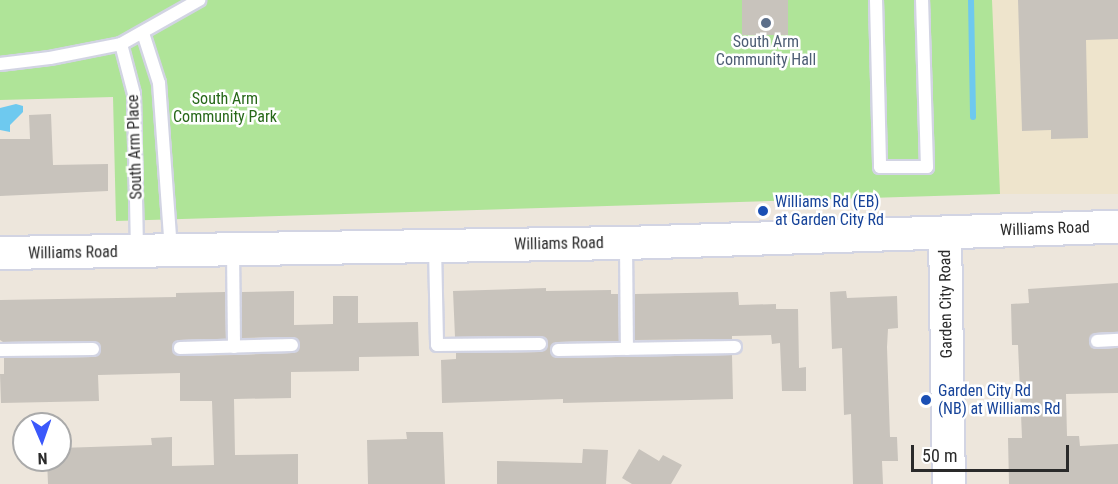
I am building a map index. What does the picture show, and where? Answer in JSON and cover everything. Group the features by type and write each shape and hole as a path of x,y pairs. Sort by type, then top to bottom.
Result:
{"street":[{"name":"Williams Road","path":"0,254 626,243 1118,227"},
{"name":"Garden City Road","path":"945,233 949,484"}],"lane":[{"path":"0,64 50,58 121,44 199,0"},
{"path":"876,0 880,166 927,167 922,0"},
{"name":"South Arm Place","path":"143,33 159,83 171,251"},
{"name":"South Arm Place","path":"121,44 134,94 137,252"},
{"path":"626,243 627,349"},
{"path":"435,245 437,345 540,344"},
{"path":"233,249 234,346"},
{"path":"1097,341 1118,340"},
{"path":"180,348 292,345"},
{"path":"558,350 735,347"},
{"path":"0,350 93,349"}],"shaded area":[{"path":"992,0 1118,0 1118,194 992,194"}],"green space":[{"name":"South Arm Community Park","path":"0,0 992,0 1000,194 116,221 113,97 0,100"}],"water":[{"path":"16,104 23,106 23,112 10,125 10,132 0,130 0,108"}],"building":[{"name":"South Arm Community Hall","path":"742,0 788,0 788,35 742,35"},
{"path":"1018,0 1118,0 1118,39 1086,40 1088,138 1051,139 1051,130 1022,131"},
{"path":"51,114 53,165 108,164 108,191 0,196 0,139 30,139 29,115"},
{"path":"1118,283 1118,332 1096,333 1089,341 1094,349 1118,348 1118,393 1066,394 1067,436 1079,436 1080,446 1118,444 1118,484 1009,484 1008,438 1022,438 1018,345 1012,345 1011,304 1029,303 1028,289"},
{"path":"546,288 546,291 611,290 611,294 618,294 619,341 557,342 551,347 554,357 732,355 733,399 563,403 563,399 442,403 441,360 456,359 456,353 541,352 548,345 547,339 540,336 455,337 453,291"},
{"path":"294,291 294,325 333,324 333,296 358,296 358,323 418,322 419,356 359,357 359,371 291,372 291,398 234,399 235,455 298,454 298,484 48,484 48,472 72,472 72,448 152,445 151,438 172,437 172,466 214,465 212,401 180,401 180,373 98,375 99,401 1,403 0,374 4,374 4,358 93,357 101,350 100,344 93,341 3,342 0,340 0,300 176,297 176,293 225,292 226,339 179,340 173,344 172,349 180,356 292,353 299,349 299,341 292,337 242,338 242,292"},
{"path":"846,291 847,298 897,296 898,328 888,329 887,347 890,437 897,437 898,461 882,461 883,484 853,484 851,414 844,415 842,348 832,349 830,292"},
{"path":"738,292 739,305 776,304 776,309 798,309 799,368 806,367 806,391 782,391 780,343 772,344 771,335 732,336 732,339 635,340 635,294"},
{"path":"406,432 443,432 445,484 368,484 367,440 407,439"},
{"path":"583,449 608,450 606,484 497,484 497,461 582,463"},
{"path":"639,449 659,461 663,455 682,465 671,484 632,484 622,478"}],"waterway":[{"path":"971,0 973,117"}],"place":[{"name":"South Arm Community Hall","path":"766,23"},
{"name":"Williams Rd (EB) at Garden City Rd","path":"763,211"},
{"name":"Garden City Rd (NB) at Williams Rd","path":"926,400"}]}
